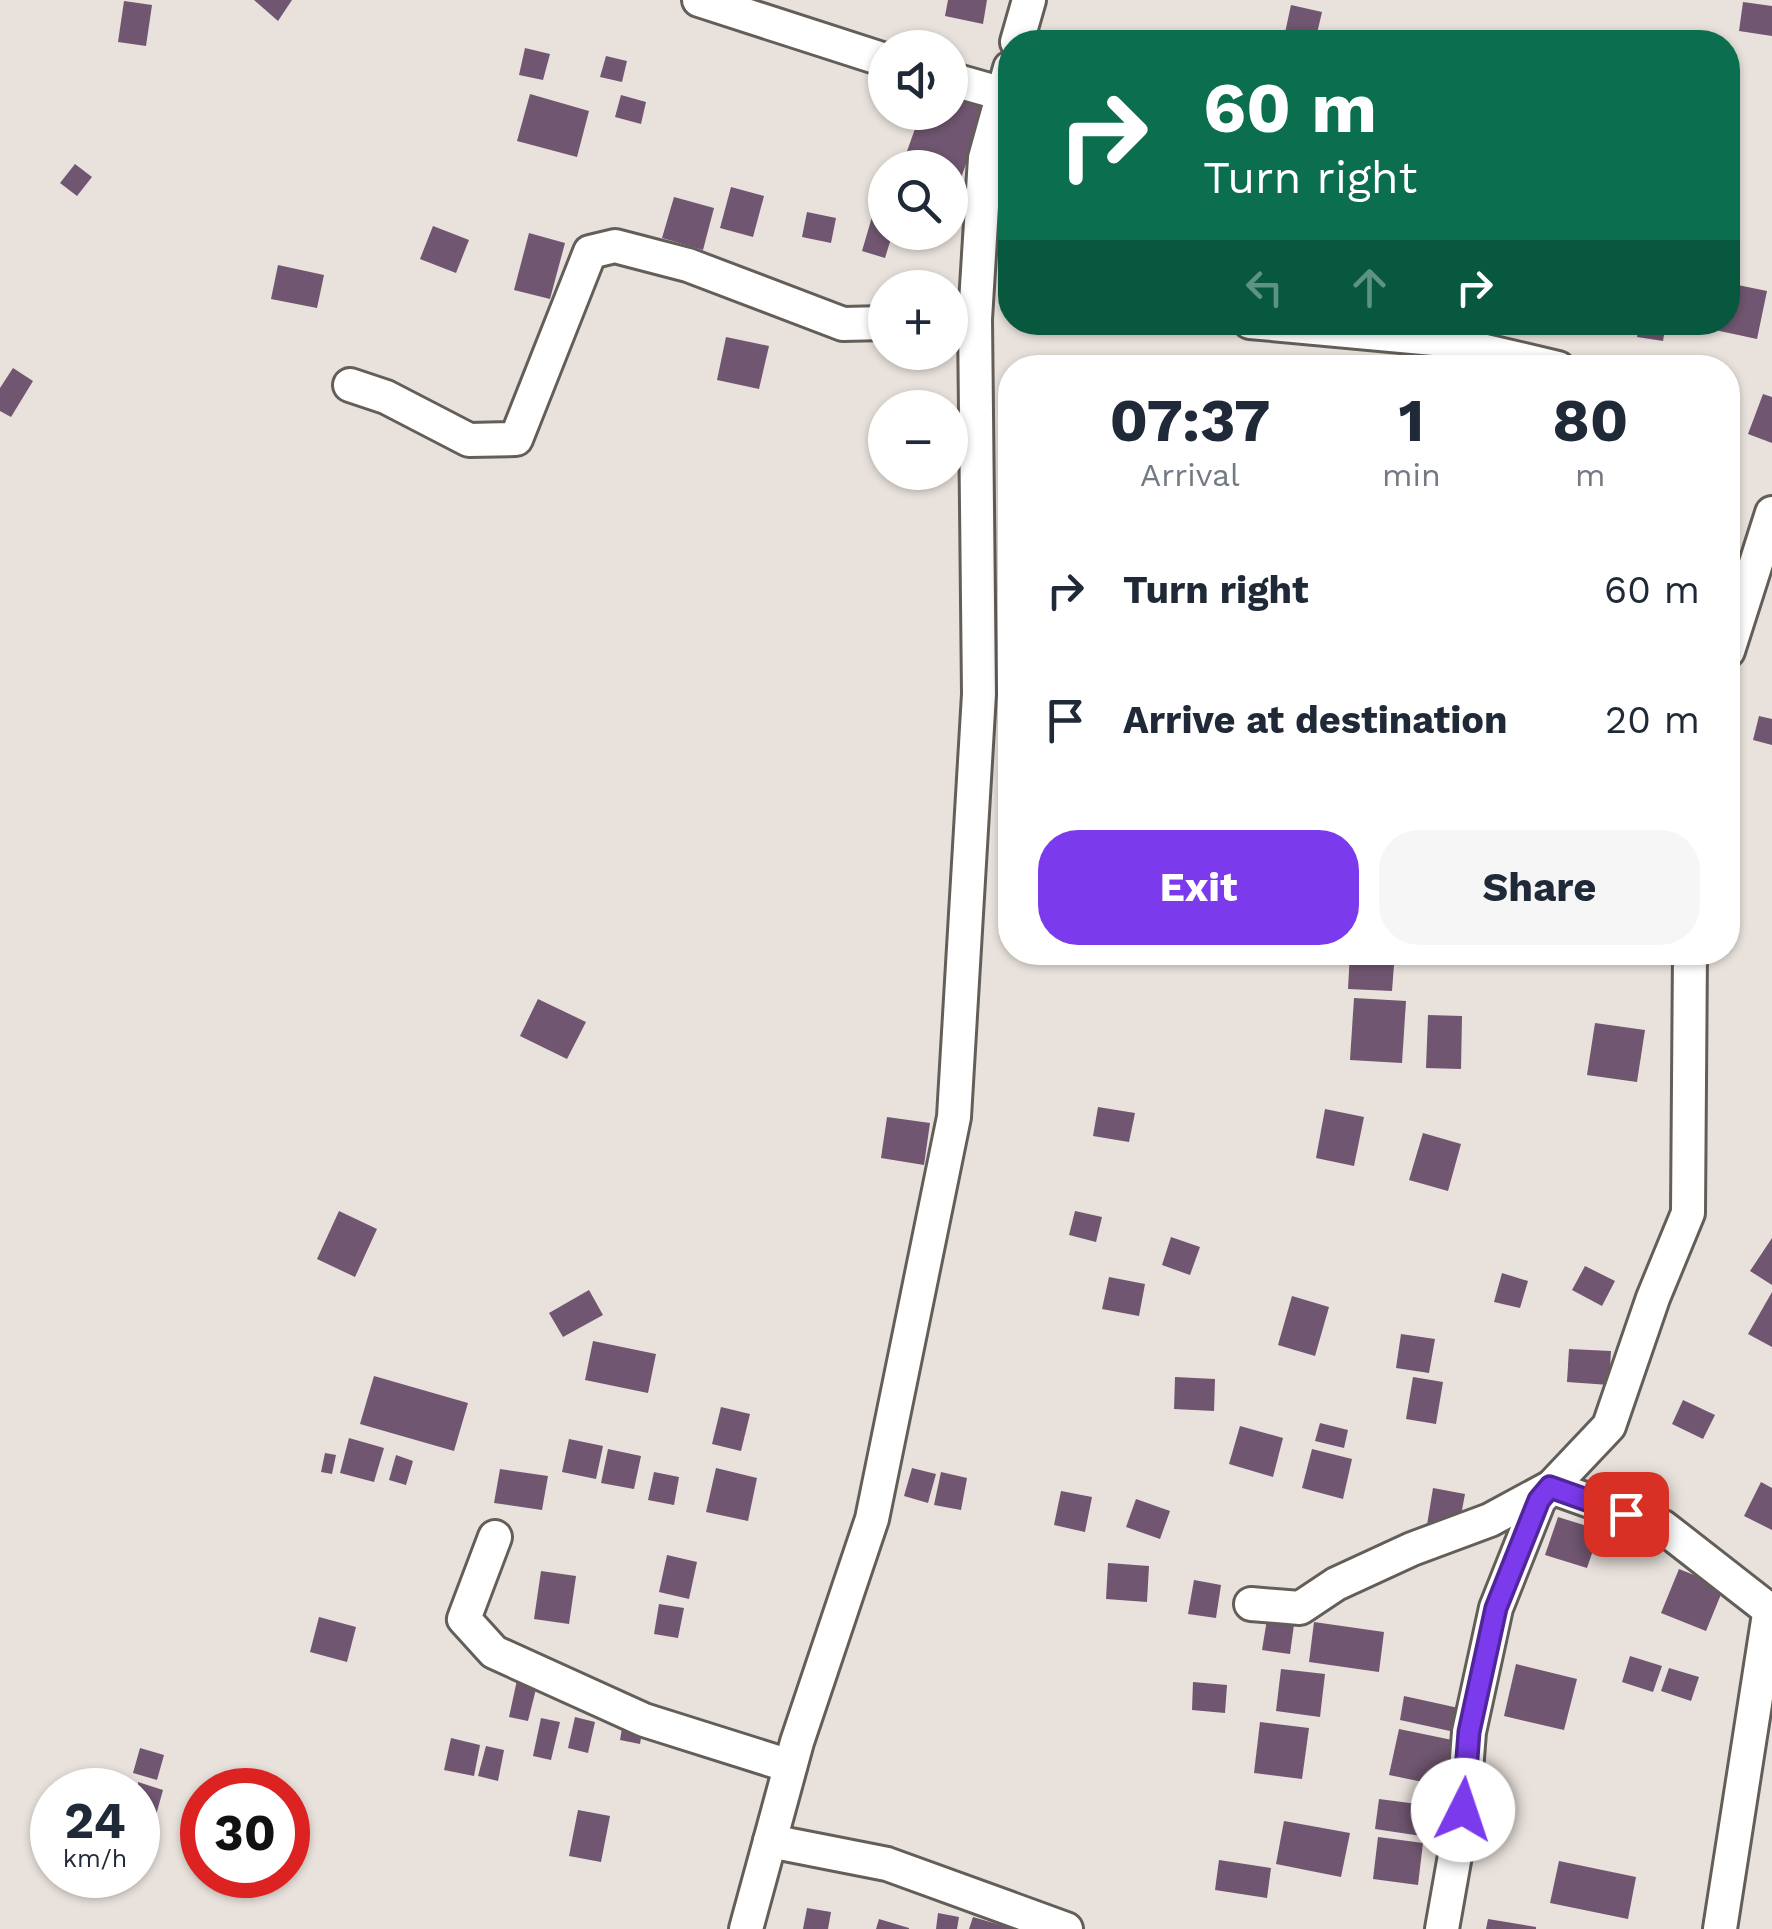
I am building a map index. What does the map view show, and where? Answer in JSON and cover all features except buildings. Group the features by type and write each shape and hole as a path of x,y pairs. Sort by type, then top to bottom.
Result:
{"street":[{"path":"699,0 868,55"},
{"path":"1020,30 1028,0"},
{"path":"968,80 998,81"},
{"path":"968,278 981,220 985,158 998,110"},
{"path":"981,220 998,229"},
{"path":"350,385 386,397 470,440 516,439 590,252 616,246 688,265 843,324 868,323"},
{"path":"1391,335 1434,339 1502,355"},
{"path":"746,1929 790,1766 872,1519 954,1117 979,694 966,370"},
{"path":"1740,582 1772,513"},
{"path":"1442,1929 1463,1810 1469,1732 1496,1608 1539,1500 1609,1426 1652,1298 1688,1212 1690,965"},
{"path":"1251,1604 1300,1608 1336,1584 1412,1549 1490,1520 1550,1487 1663,1527 1771,1613 1720,1929"},
{"path":"495,1537 464,1619 494,1652 644,1720 790,1766"},
{"path":"770,1840 887,1864 1066,1929"}],"route":[{"path":"1463,1810 1469,1732 1496,1608 1539,1500 1550,1487 1626,1514"}]}
